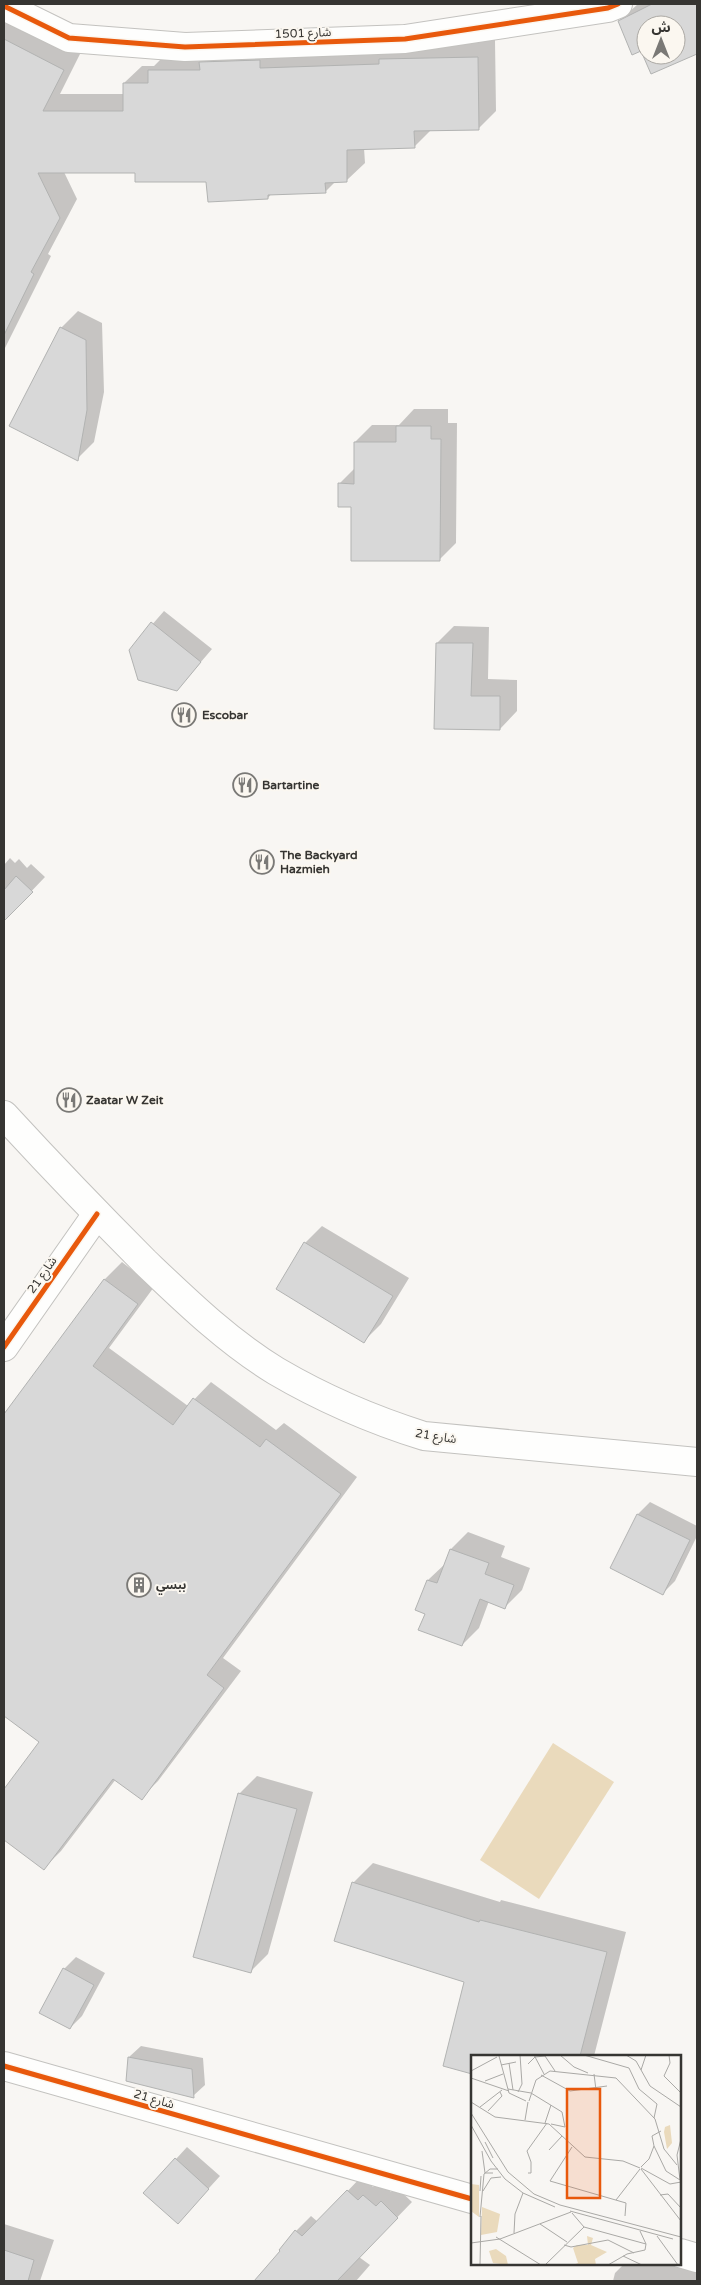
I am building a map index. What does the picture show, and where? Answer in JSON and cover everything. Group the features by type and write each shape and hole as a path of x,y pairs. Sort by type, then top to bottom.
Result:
{"street":[{"name":"شارع 1501","path":"4,6 69,38 185,47 405,39 611,5"},
{"name":"شارع 21","path":"4,1115 97,1214 169,1286 226,1336 276,1370 382,1423 424,1436 697,1462"},
{"name":"شارع 21","path":"4,1347 97,1214"},
{"name":"شارع 21","path":"4,2066 471,2199"},
{"path":"681,2253 697,2258"}],"shaded area":[{"path":"553,1743 614,1782 539,1899 480,1860"}],"building":[{"path":"652,4 697,4 697,54 686,59 686,15 636,15 636,53 632,55 618,21"},
{"path":"4,39 64,70 43,111 123,111 123,83 148,83 148,70 200,70 199,62 260,60 260,68 379,64 379,59 478,57 479,130 414,131 415,148 347,150 347,182 325,183 326,193 268,195 268,199 208,202 206,182 135,182 135,173 38,173 60,218 31,272 34,274 4,335"},
{"path":"647,65 672,65 651,74"},
{"path":"60,327 86,340 87,410 78,461 9,426"},
{"path":"396,426 431,426 431,439 441,439 440,561 351,561 351,507 338,507 338,483 354,484 354,442 396,442"},
{"path":"151,622 201,662 177,691 138,680 129,650"},
{"path":"436,643 473,643 471,696 500,696 500,730 434,729"},
{"path":"16,876 33,892 4,921 4,890"},
{"path":"304,1242 393,1296 364,1343 276,1289"},
{"name":"ببسي","path":"104,1279 138,1304 93,1366 173,1425 193,1398 260,1447 266,1439 341,1494 207,1675 224,1688 142,1800 113,1779 44,1870 4,1840 4,1789 39,1742 4,1716 4,1414"},
{"path":"637,1514 690,1540 663,1595 610,1568"},
{"path":"450,1549 489,1563 485,1574 514,1585 505,1609 480,1599 462,1646 418,1630 425,1614 415,1610 427,1580 437,1583"},
{"path":"238,1793 297,1809 251,1973 193,1957"},
{"path":"352,1882 479,1922 480,1920 607,1952 580,2055 471,2055 471,2074 443,2066 464,1982 334,1941"},
{"path":"63,1968 94,1985 70,2029 39,2013"},
{"path":"128,2057 192,2069 194,2098 126,2081"},
{"path":"175,2158 209,2189 178,2224 143,2193"},
{"path":"347,2190 358,2200 363,2195 376,2206 381,2201 398,2218 337,2281 254,2281 295,2230 302,2236"},
{"path":"4,2250 34,2260 28,2281 4,2281"}],"cycle path":[{"path":"4,6 69,38 185,47 405,39 608,8 618,4"},
{"path":"4,1347 97,1214"},
{"path":"4,2066 471,2199"}],"place":[{"name":"Escobar","path":"184,715"},
{"name":"Bartartine","path":"245,785"},
{"name":"The Backyard Hazmieh","path":"262,862"},
{"name":"Zaatar W Zeit","path":"69,1100"},
{"name":"ببسي","path":"139,1585"}]}
